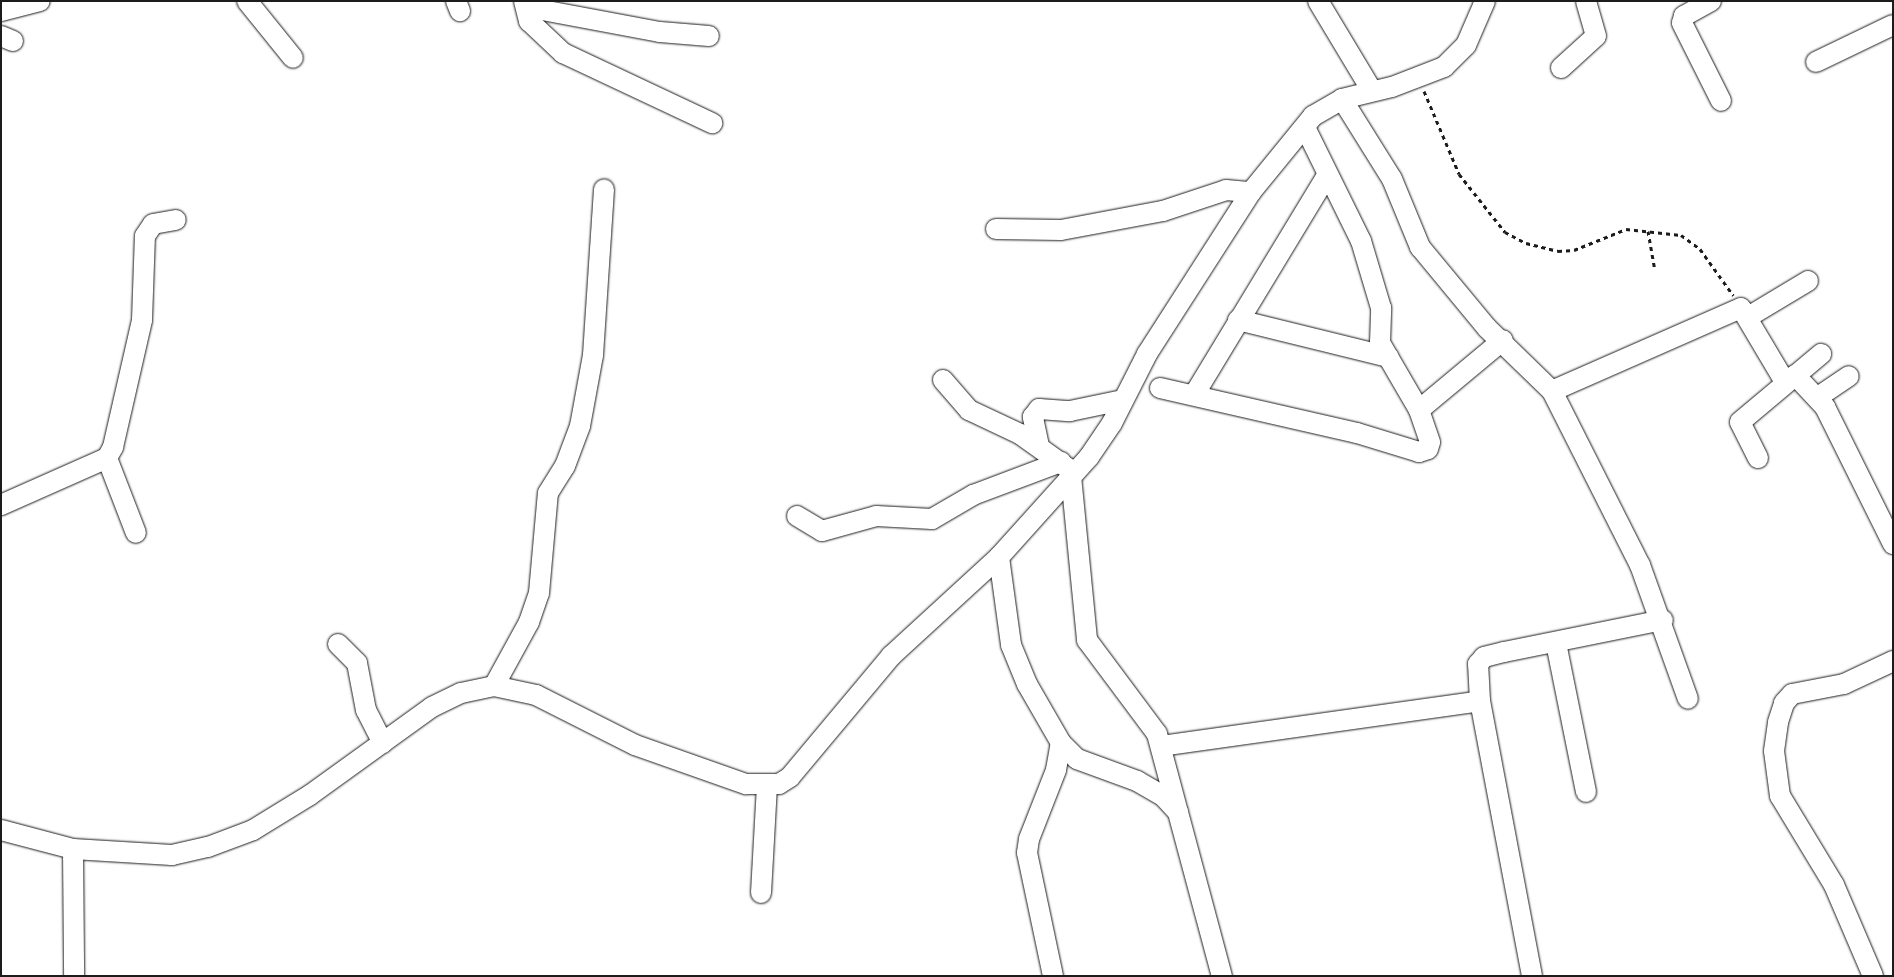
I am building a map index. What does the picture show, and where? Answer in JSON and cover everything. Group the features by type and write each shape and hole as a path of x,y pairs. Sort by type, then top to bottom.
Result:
{"street":[{"path":"1,11 40,1"},
{"path":"247,1 293,58"},
{"path":"1318,1 1372,92"},
{"path":"1,830 73,849 172,855 208,847 253,830 310,795 446,699 494,686 536,695 586,723 653,751 746,784 767,786 790,777 891,656 999,557 1069,471 1089,457 1123,400 1147,354 1251,192 1313,116 1342,100 1419,78 1444,67 1460,54 1485,1"},
{"path":"1561,68 1596,36 1586,1"},
{"path":"1711,1 1684,16 1682,23 1722,101"},
{"path":"709,36 660,32 525,4 529,21 564,53 712,123"},
{"path":"1816,62 1893,25"},
{"path":"1342,100 1392,179 1420,246 1487,328 1503,340 1552,391 1640,564 1662,620 1688,699"},
{"path":"1160,388 1424,452 1430,442 1419,410 1380,343 1382,308 1361,241 1305,127"},
{"path":"1194,395 1328,174"},
{"path":"494,686 529,622 538,593 548,493 565,466 580,426 593,355 604,188"},
{"path":"996,229 1061,230 1163,212 1226,190 1251,192"},
{"path":"1,506 107,458 113,447 142,320 145,236 153,224 176,220"},
{"path":"1552,391 1745,313 1808,281"},
{"path":"1745,313 1790,378 1818,397 1893,544"},
{"path":"1238,320 1389,357"},
{"path":"1419,410 1503,340"},
{"path":"1758,458 1740,422 1790,378 1821,354"},
{"path":"1818,397 1849,376"},
{"path":"943,380 970,410 1040,446 1069,471 1087,640 1157,734 1222,976"},
{"path":"1040,446 1033,417 1039,409 1070,412 1123,400"},
{"path":"107,458 136,533"},
{"path":"797,516 820,531 876,516 932,519 973,495 1069,471"},
{"path":"999,557 1011,645 1027,684 1061,743 1077,758 1136,781 1163,796 1178,812"},
{"path":"1532,976 1480,701 1478,664 1484,657 1662,620"},
{"path":"1556,643 1586,792"},
{"path":"338,644 357,663 366,710 383,742"},
{"path":"1873,976 1834,885 1780,796 1774,751 1778,722 1784,703 1792,694 1844,684 1893,661"},
{"path":"1161,746 1480,701"},
{"path":"1054,976 1027,853 1029,839 1056,770 1061,743"},
{"path":"761,893 767,786"},
{"path":"73,849 74,976"}],"path":[{"path":"1419,78 1459,174 1496,222 1510,235 1558,251 1574,250 1619,231 1648,231 1690,239 1716,268 1745,313"},
{"path":"1648,231 1655,269"}]}
